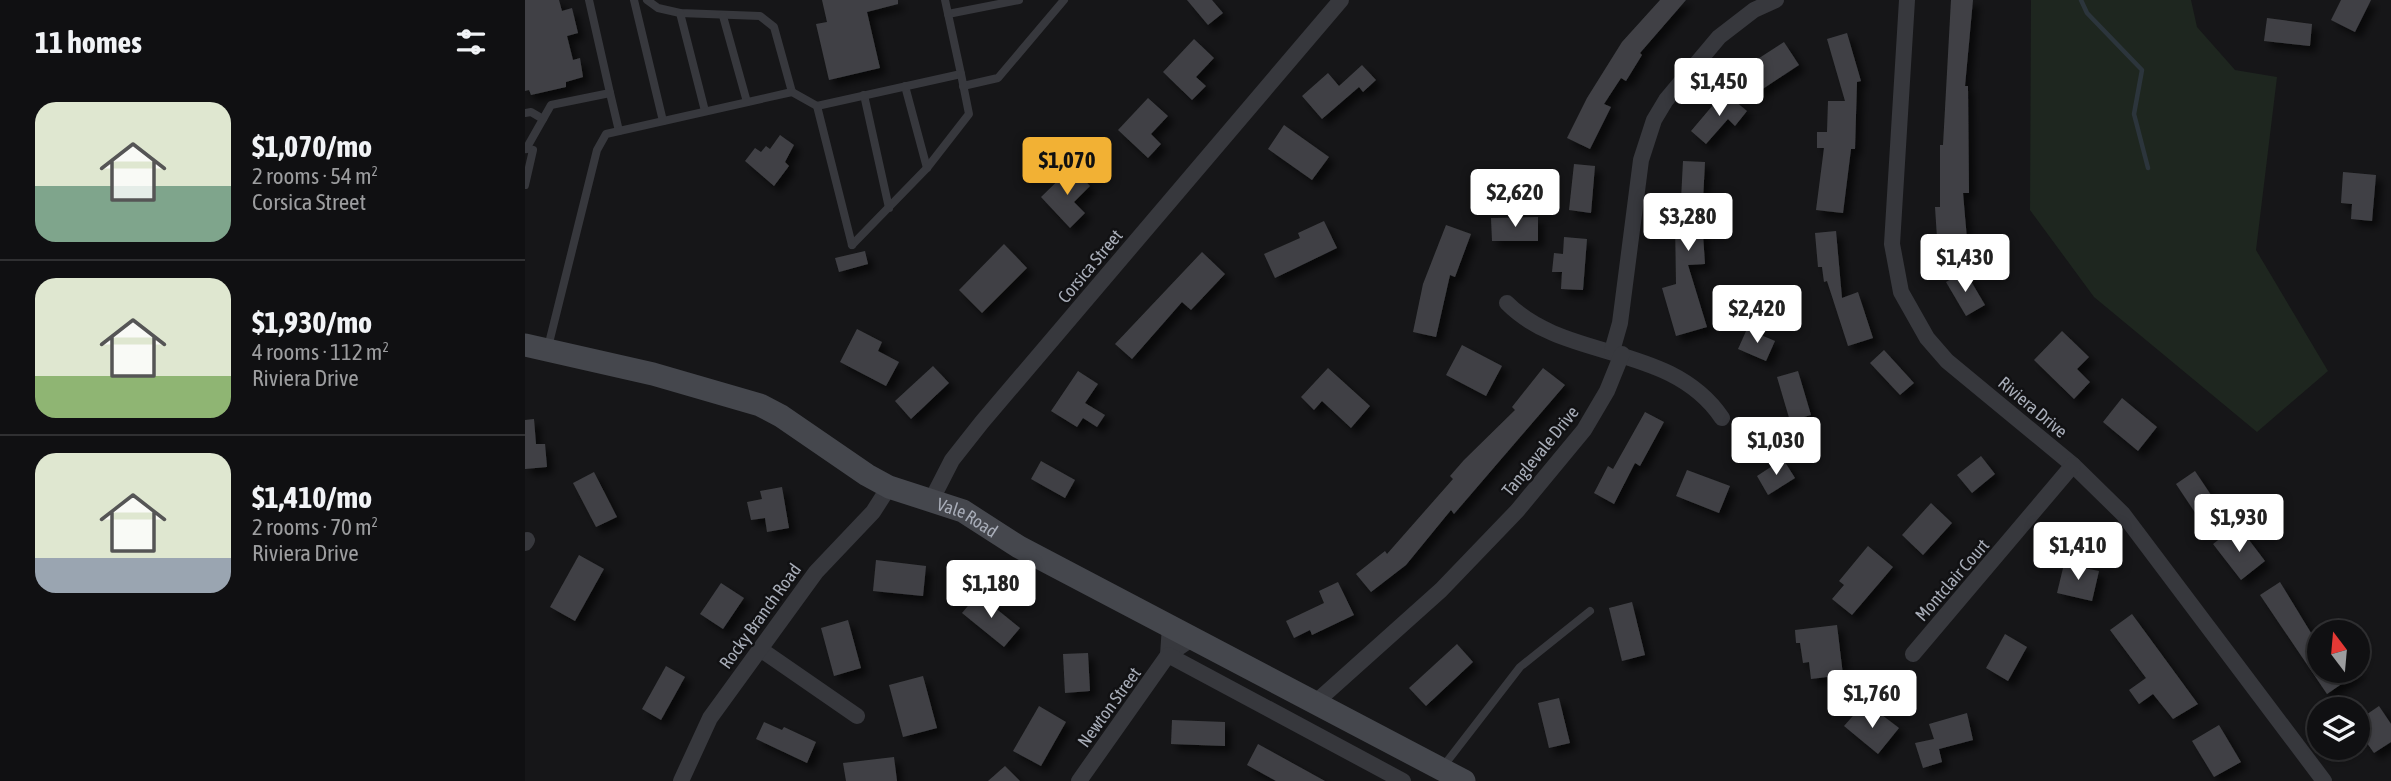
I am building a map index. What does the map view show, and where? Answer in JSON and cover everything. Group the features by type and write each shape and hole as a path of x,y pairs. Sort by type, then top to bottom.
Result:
{"main road":[{"name":"Vale Road","path":"525,345 709,389 760,405 889,487 963,511 1019,547 1464,781"}],"street":[{"name":"Corsica Street","path":"932,499 952,460 982,422 1341,0"},
{"name":"Tanglevale Drive","path":"1316,702 1441,590 1517,511 1584,430 1607,391 1617,352 1641,160 1654,120 1666,100 1719,37 1754,10 1776,0"},
{"name":"Riviera Drive","path":"1907,0 1892,244 1901,292 1927,338 1947,361 2073,466 2123,514 2324,781"},
{"path":"1507,303 1537,328 1617,352 1686,382 1711,402 1722,418"},
{"name":"Montclair Court","path":"1913,654 2073,466"},
{"name":"Rocky Branch Road","path":"681,781 710,718 816,572 873,512 889,487"},
{"path":"1170,626 1168,656 1403,781"},
{"name":"Newton Street","path":"1079,781 1168,656 1193,638"},
{"path":"760,649 857,716"}],"lane":[{"path":"589,0 619,131"},
{"path":"634,0 663,121"},
{"path":"647,0 658,8 680,13 759,16 774,27 792,92"},
{"path":"817,106 852,245 927,168 969,114 945,0"},
{"path":"948,14 1019,0"},
{"path":"963,86 998,78 1064,0"},
{"path":"680,13 705,111"},
{"path":"723,16 747,102"},
{"path":"548,350 597,150 606,134 792,92 817,106 961,74"},
{"path":"905,86 927,168"},
{"path":"525,185 533,150 525,148 551,105 610,93"},
{"path":"864,95 888,208"},
{"path":"525,113 531,111 543,119"},
{"path":"1442,769 1520,667 1590,611"}],"shaded area":[{"path":"2031,0 2191,0 2197,27 2235,70 2277,77 2256,250 2328,371 2257,432 2094,297 2030,210"}],"building":[{"path":"525,0 559,0 562,11 572,8 578,33 567,36 573,60 580,58 583,77 566,82 566,87 531,95 529,90 525,91"},
{"path":"822,0 898,0 898,4 867,12 880,68 829,80 816,24 827,22"},
{"path":"1187,0 1212,0 1223,13 1208,25"},
{"path":"1660,0 1686,0 1640,53 1642,55 1626,81 1621,78 1604,104 1611,107 1590,149 1567,138 1587,98 1622,42"},
{"path":"1951,0 1973,0 1965,86 1968,86 1969,193 1963,193 1968,251 1938,253 1935,207 1940,207 1940,145 1943,145"},
{"path":"2341,0 2371,0 2355,32 2331,20"},
{"path":"2267,18 2312,24 2310,46 2264,41"},
{"path":"1847,33 1861,81 1857,82 1855,149 1851,149 1843,213 1816,210 1824,148 1817,148 1817,132 1827,132 1828,101 1845,101 1827,39"},
{"path":"1194,39 1214,58 1196,77 1206,86 1192,100 1163,72"},
{"path":"1784,42 1799,65 1752,96 1736,73"},
{"path":"1362,65 1376,80 1363,92 1359,87 1322,119 1302,96 1328,73 1339,86"},
{"path":"1724,92 1747,111 1735,126 1728,119 1706,144 1691,131"},
{"path":"1148,98 1168,116 1151,134 1161,144 1148,158 1118,130"},
{"path":"1284,125 1329,157 1312,180 1268,149"},
{"path":"780,135 794,145 785,162 789,166 774,186 745,161 755,148 761,152 766,146 770,149"},
{"path":"1683,161 1705,162 1702,219 1705,264 1688,265 1707,327 1676,336 1662,288 1676,284 1675,219 1680,219"},
{"path":"1574,164 1595,166 1591,213 1569,210"},
{"path":"1072,167 1090,186 1074,202 1085,213 1070,228 1041,197"},
{"path":"2343,172 2376,175 2372,221 2351,219 2352,204 2341,203"},
{"path":"1538,217 1538,241 1492,241 1491,218"},
{"path":"1324,221 1337,248 1275,278 1264,254 1300,238 1298,233"},
{"path":"1446,225 1471,234 1455,277 1450,275 1436,337 1413,332 1423,284"},
{"path":"1836,231 1842,298 1858,292 1873,338 1848,346 1827,281 1824,282 1822,267 1818,267 1815,233"},
{"path":"1564,237 1587,239 1583,290 1561,289 1562,272 1552,272 1554,253 1563,254"},
{"path":"1004,244 1027,268 982,313 959,290"},
{"path":"865,251 868,264 839,272 835,258"},
{"path":"1202,252 1225,274 1191,310 1182,302 1132,359 1115,344"},
{"path":"1965,271 1985,305 1966,316 1946,282"},
{"path":"857,329 882,342 878,351 899,362 886,386 840,362"},
{"path":"1747,329 1775,341 1766,361 1738,349"},
{"path":"2062,331 2089,357 2077,369 2090,382 2074,399 2034,360"},
{"path":"1462,345 1502,366 1486,396 1446,375"},
{"path":"1884,350 1914,383 1900,395 1870,363"},
{"path":"933,366 949,383 911,419 895,401"},
{"path":"1328,368 1370,406 1351,428 1322,401 1314,410 1301,397"},
{"path":"1543,368 1565,385 1454,514 1451,510 1406,565 1371,592 1356,574 1385,551 1387,554 1453,479 1450,476 1464,460 1515,410 1512,407"},
{"path":"1078,371 1098,384 1085,403 1105,415 1097,427 1083,418 1077,427 1051,411"},
{"path":"1798,371 1811,415 1790,421 1777,377"},
{"path":"2122,398 2157,427 2138,451 2103,422"},
{"path":"1645,412 1664,422 1640,466 1635,463 1614,504 1594,493 1608,466 1613,469"},
{"path":"534,419 536,444 545,444 547,467 525,469 525,420"},
{"path":"1981,456 1995,474 1972,493 1957,475"},
{"path":"1783,459 1795,478 1768,495 1757,476"},
{"path":"1041,461 1075,480 1065,498 1031,479"},
{"path":"1687,470 1730,486 1719,513 1676,496"},
{"path":"2195,471 2219,507 2200,520 2176,484"},
{"path":"594,472 617,517 596,527 573,483"},
{"path":"782,487 789,528 767,532 765,518 751,520 747,502 762,499 760,491"},
{"path":"1931,503 1952,523 1923,555 1902,535"},
{"path":"2230,531 2236,538 2243,532 2265,561 2241,580 2213,544"},
{"path":"1868,546 1893,567 1852,615 1832,599 1844,585 1839,581"},
{"path":"579,555 604,569 575,621 550,607"},
{"path":"876,560 926,566 923,596 873,591"},
{"path":"2064,564 2099,571 2092,601 2057,593"},
{"path":"1338,582 1354,615 1312,635 1310,630 1294,638 1286,621 1324,603 1319,591"},
{"path":"2280,582 2307,626 2307,664 2260,595"},
{"path":"721,583 744,598 723,629 700,614"},
{"path":"978,594 1020,628 1004,647 962,613"},
{"path":"1632,602 1645,655 1622,661 1609,608"},
{"path":"2132,614 2198,704 2173,719 2153,694 2139,704 2129,690 2146,678 2110,630"},
{"path":"848,620 861,668 834,676 821,628"},
{"path":"1837,625 1843,675 1811,679 1809,662 1803,663 1795,630"},
{"path":"2005,634 2027,647 2008,681 1986,668"},
{"path":"1457,644 1473,662 1426,706 1409,688"},
{"path":"1088,653 1090,691 1065,693 1063,654"},
{"path":"666,666 685,677 661,720 642,709"},
{"path":"923,676 937,728 903,737 889,685"},
{"path":"2320,683 2343,683 2327,694"},
{"path":"1559,698 1570,743 1549,748 1538,703"},
{"path":"1039,706 1066,722 1041,766 1013,751"},
{"path":"2379,706 2391,724 2391,742 2374,753 2370,747 2370,712"},
{"path":"1859,709 1876,723 1882,715 1899,728 1878,754 1844,726"},
{"path":"1967,713 1973,740 1939,749 1942,762 1923,768 1915,743 1934,739 1929,724"},
{"path":"1172,720 1225,722 1225,746 1171,744"},
{"path":"764,722 782,730 784,727 816,742 807,763 756,739"},
{"path":"2219,725 2241,762 2214,777 2192,741"},
{"path":"1258,744 1325,781 1276,781 1247,765"},
{"path":"894,757 897,781 846,781 843,763"},
{"path":"1005,766 1020,781 988,781"}],"waterway":[{"path":"2081,0 2087,13 2142,70 2134,114 2148,168"}]}
